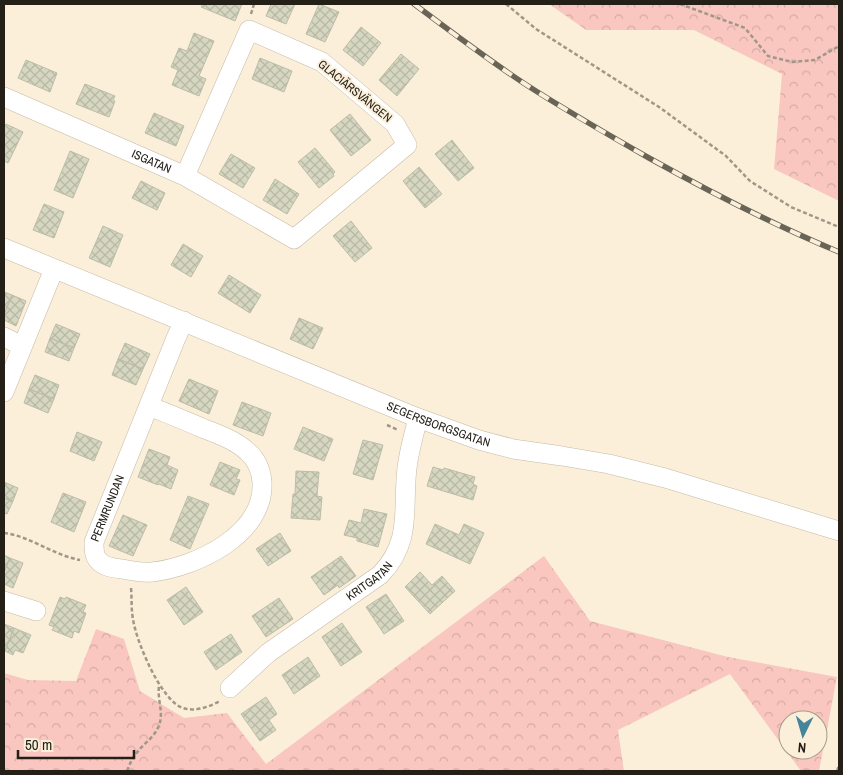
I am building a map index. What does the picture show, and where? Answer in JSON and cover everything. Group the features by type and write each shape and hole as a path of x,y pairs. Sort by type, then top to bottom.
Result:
{"street":[{"name":"GLACIÄRSVÄNGEN","path":"185,176 249,30 322,62 395,124 407,145 294,239"},
{"name":"ISGATAN","path":"4,96 185,176 294,239"},
{"name":"SEGERSBORGSGATAN","path":"4,248 418,418 479,440 512,449 609,464 665,478 839,531"},
{"path":"4,392 54,269"},
{"name":"PERMRUNDAN","path":"149,406 235,442 250,453 261,473 261,498 254,515 247,525 224,545 202,559 171,569 150,572 130,571 105,566 97,560 94,542 149,406 184,321"},
{"path":"4,337 22,346"},
{"name":"KRITGATAN","path":"230,688 268,652 380,575 387,567 396,553 403,534 406,512 407,469 418,418"},
{"path":"4,601 36,611"}],"path":[{"path":"506,4 536,29 660,107 726,156 750,180 791,207 839,227"},
{"path":"680,4 745,28 768,56 792,62 815,60 839,46"},
{"path":"4,533 64,556 78,560 97,560"},
{"path":"130,571 133,620 137,634 144,654 167,696 176,705 184,709 198,709 212,705 222,699 230,688"},
{"path":"127,771 132,759 156,732 160,724 159,684"},
{"path":"838,771 839,765"}],"green space":[{"path":"549,4 839,4 839,201 774,169 782,74 694,30 586,30"},
{"path":"544,556 590,621 728,657 837,677 828,724 828,710 778,710 778,740 730,674 618,730 624,771 4,771 4,673 28,680 76,681 96,629 124,639 140,691 184,718 227,713 266,764"},
{"path":"793,760 821,760 819,771 801,771"}],"building":[{"path":"203,4 242,4 235,21 201,7"},
{"path":"271,4 295,4 286,24 266,16"},
{"path":"319,4 339,12 325,42 306,34"},
{"path":"361,27 381,43 363,66 343,50"},
{"path":"194,33 214,41 199,76 206,79 199,96 172,85 178,70 171,67 179,48 187,51"},
{"path":"401,54 419,69 397,96 379,80"},
{"path":"260,58 292,71 284,92 252,79"},
{"path":"26,60 57,73 50,92 18,78"},
{"path":"85,84 115,96 109,117 76,104"},
{"path":"154,113 184,126 176,146 145,133"},
{"path":"350,114 371,140 351,156 330,130"},
{"path":"6,124 23,132 8,163 4,161 4,129"},
{"path":"452,140 474,168 458,181 435,154"},
{"path":"315,148 335,172 334,176 319,188 298,162"},
{"path":"70,151 89,159 73,198 54,190"},
{"path":"231,154 255,168 243,188 219,174"},
{"path":"419,167 442,194 425,208 403,181"},
{"path":"275,179 299,194 287,214 263,200"},
{"path":"141,181 165,193 157,210 132,198"},
{"path":"44,204 64,212 54,238 33,230"},
{"path":"351,221 372,248 355,262 333,236"},
{"path":"103,226 123,235 110,267 89,258"},
{"path":"183,244 203,256 191,277 171,265"},
{"path":"229,275 261,295 250,313 218,293"},
{"path":"4,292 12,295 4,315"},
{"path":"12,295 26,301 16,326 4,320 4,315"},
{"path":"299,318 323,328 313,349 290,339"},
{"path":"56,324 80,334 74,348 50,338"},
{"path":"50,338 74,348 69,361 45,352"},
{"path":"125,343 150,354 143,369 118,359"},
{"path":"118,359 143,369 136,385 112,375"},
{"path":"35,375 59,385 54,399 29,389"},
{"path":"189,379 218,391 209,414 179,401"},
{"path":"29,389 54,399 48,413 24,403"},
{"path":"242,402 271,413 263,436 233,425"},
{"path":"303,427 333,439 324,461 294,449"},
{"path":"77,432 102,442 94,461 70,451"},
{"path":"363,440 383,445 373,480 353,474"},
{"path":"149,449 170,457 167,465 178,470 171,489 138,477"},
{"path":"220,462 240,470 236,479 240,480 234,495 210,485"},
{"path":"433,467 443,470 444,468 475,477 473,484 477,486 473,500 427,486"},
{"path":"296,471 319,472 317,496 322,497 320,520 291,518"},
{"path":"4,482 18,488 13,501 4,498"},
{"path":"63,493 86,502 74,532 51,522"},
{"path":"188,496 209,504 190,549 170,540"},
{"path":"4,498 13,501 7,514 4,513"},
{"path":"364,509 387,514 378,547 344,535 349,520 361,523"},
{"path":"123,515 147,525 133,556 109,546"},
{"path":"435,524 459,535 464,524 484,533 470,564 426,544"},
{"path":"280,533 291,551 268,566 256,549"},
{"path":"4,555 10,558 4,572"},
{"path":"341,556 356,576 339,588 338,585 324,595 311,577"},
{"path":"10,558 23,563 13,588 4,584 4,572"},
{"path":"420,572 432,585 442,576 455,591 430,614 405,587"},
{"path":"186,587 203,612 184,625 167,600"},
{"path":"386,594 404,621 384,634 366,607"},
{"path":"60,597 65,599 66,597 86,605 83,612 86,613 79,633 74,631 72,638 52,630 54,627 49,625"},
{"path":"279,598 293,619 266,637 252,616"},
{"path":"342,623 362,652 341,666 322,637"},
{"path":"4,624 14,628 5,651 4,651"},
{"path":"14,628 31,635 23,653 15,650 13,655 5,651"},
{"path":"231,634 242,652 216,670 204,652"},
{"path":"308,657 320,676 294,694 282,675"},
{"path":"266,697 277,714 269,720 276,730 260,741 241,714"}],"railway":[{"path":"414,4 511,74 602,131 719,196 790,231 839,252"}]}
